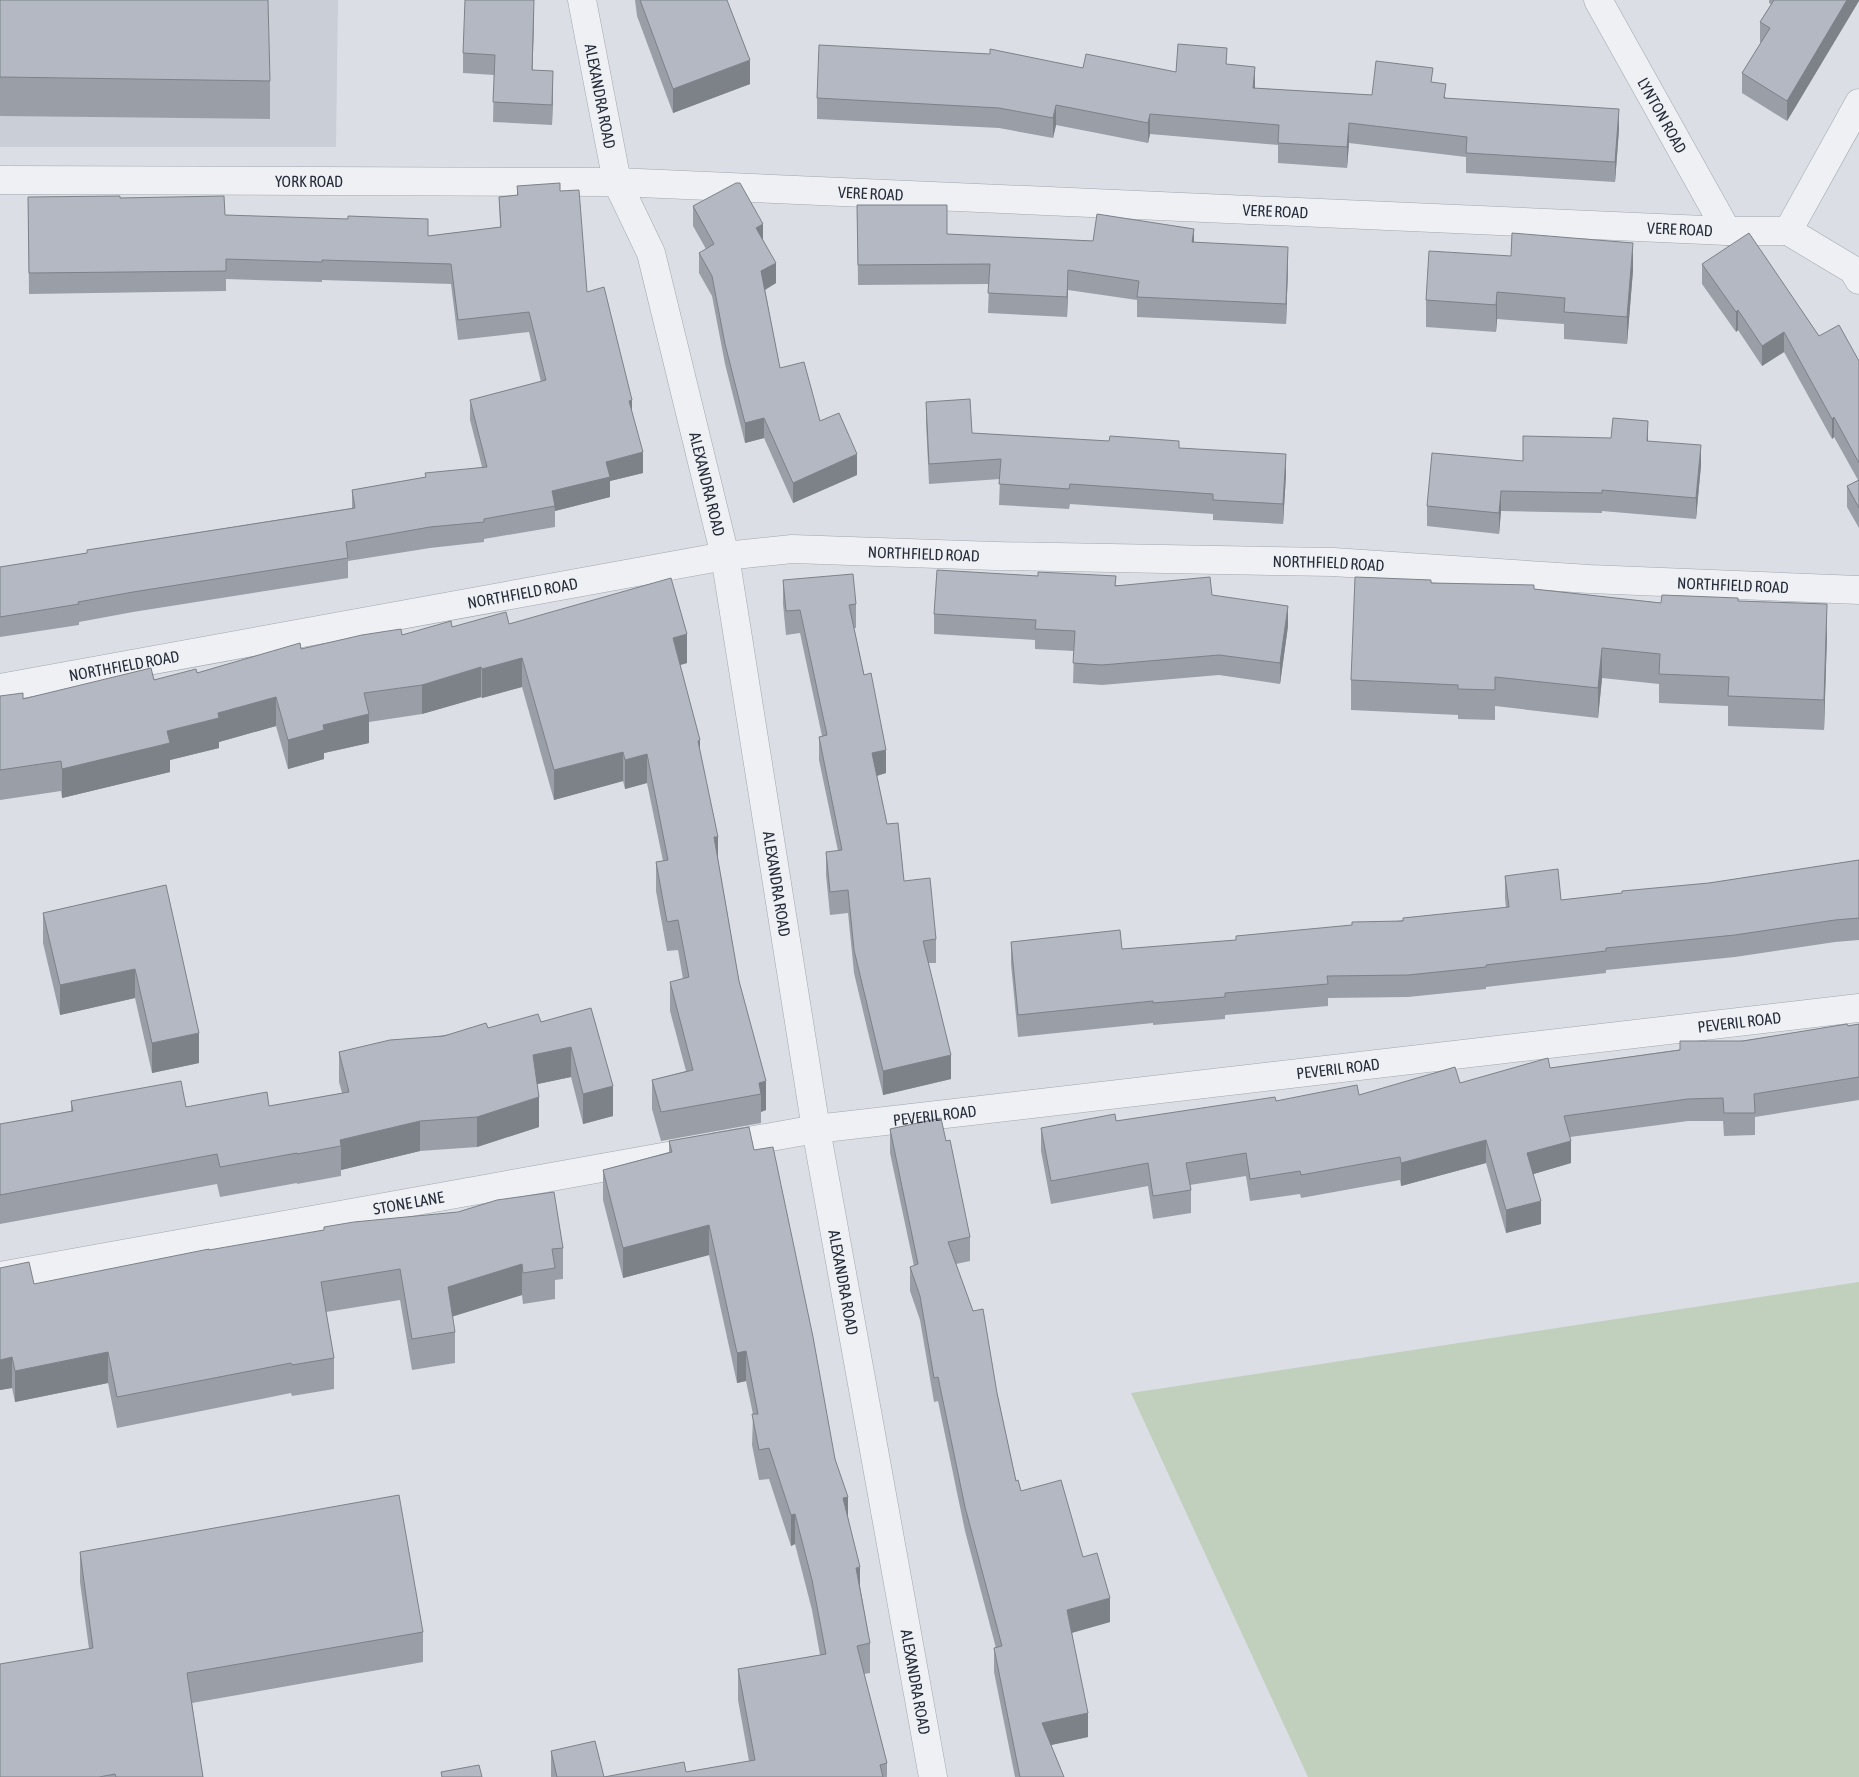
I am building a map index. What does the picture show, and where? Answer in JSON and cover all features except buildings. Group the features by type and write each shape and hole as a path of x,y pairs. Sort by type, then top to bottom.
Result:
{"street":[{"name":"ALEXANDRA ROAD","path":"582,0 617,182 651,253 725,556 816,1129 933,1777"},
{"name":"LYNTON ROAD","path":"1598,0 1727,231"},
{"path":"1859,104 1788,231 1853,270 1859,280"},
{"name":"YORK ROAD","path":"0,180 617,182"},
{"name":"VERE ROAD","path":"617,182 1727,231 1788,231"},
{"name":"NORTHFIELD ROAD","path":"0,688 725,556 792,549 995,556 1333,562 1589,579 1859,590"},
{"name":"PEVERIL ROAD","path":"816,1129 1859,1008"},
{"name":"STONE LANE","path":"0,1276 816,1129"}],"shaded area":[{"path":"0,0 338,0 336,147 0,147"}],"green space":[{"path":"1859,1282 1859,1777 1308,1777 1131,1393"}]}
